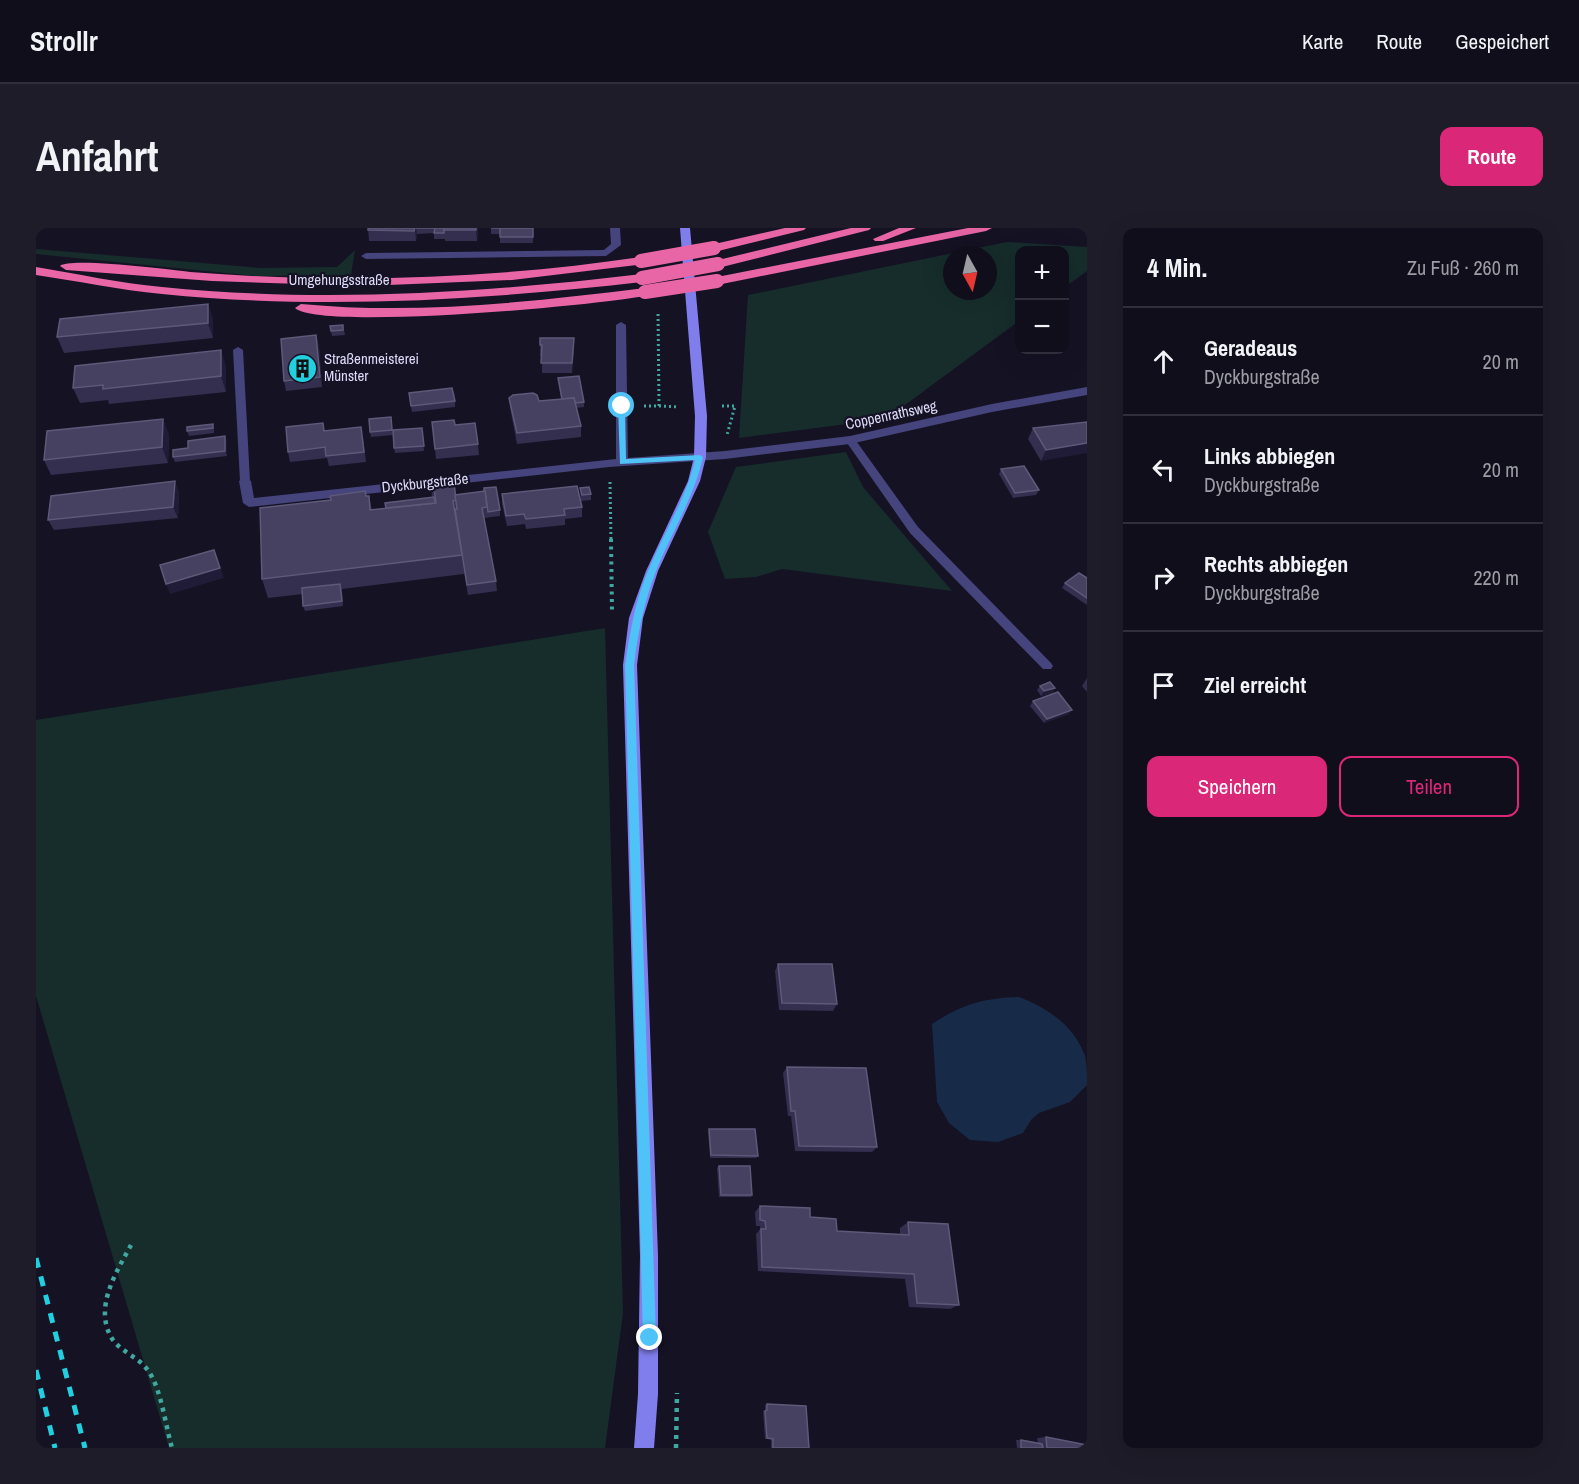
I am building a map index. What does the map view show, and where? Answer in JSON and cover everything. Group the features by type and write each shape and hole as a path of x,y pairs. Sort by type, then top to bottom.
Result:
{"highway":[{"name":"Umgehungsstraße","path":"36,266 105,267 230,278 381,282 556,273 714,248 800,228"},
{"name":"Umgehungsstraße","path":"36,271 178,292 351,299 508,292 642,278 718,264 865,228"},
{"path":"808,261 910,228"},
{"path":"178,292 338,312 440,311 567,302 717,280 986,228"}],"street":[{"path":"366,256 606,253 616,245 615,228"},
{"path":"644,1448 648,1394 649,1256 630,665 636,618 652,571 694,481 700,457 701,416 685,228"},
{"path":"621,325 622,462"},
{"name":"Coppenrathsweg","path":"700,457 850,440 992,408 1087,391"},
{"name":"Dyckburgstraße","path":"245,481 249,503 622,462 700,457"}],"lane":[{"path":"238,350 245,481"},
{"path":"850,440 914,530 1047,666"}],"path":[{"path":"622,406 659,406 658,300"},
{"path":"131,1245 110,1284 106,1304 107,1323 113,1340 142,1362 153,1378 172,1448"}],"green space":[{"path":"1007,242 1087,247 1087,271 1069,284 1069,246 1015,246 1015,324 886,419 739,438 748,295 943,255 943,300 997,300 997,246 987,246"},
{"path":"36,249 261,268 337,267 355,250 351,275 256,276 36,254"},
{"path":"846,452 863,487 952,591 782,569 756,577 725,579 708,532 736,467"},
{"path":"605,628 623,1313 605,1448 169,1448 36,996 36,720"}],"water":[{"path":"1019,997 1049,1012 1074,1035 1085,1056 1087,1085 1070,1102 1039,1113 1031,1120 1023,1133 998,1142 970,1140 949,1123 937,1102 932,1024 973,1004"}],"building":[{"path":"368,228 415,228 414,231 368,230"},
{"path":"435,228 444,228 444,233 434,233"},
{"path":"444,228 476,228 476,230 444,230"},
{"path":"500,228 533,228 533,237 500,237"},
{"path":"208,304 208,323 57,337 60,319"},
{"path":"343,325 343,330 331,331 330,326"},
{"name":"Straßenmeisterei Münster","path":"316,335 320,377 284,381 281,339"},
{"path":"540,338 574,338 572,363 541,363"},
{"path":"221,350 221,376 103,389 103,385 73,388 75,366"},
{"path":"579,376 584,402 575,403 574,398 562,399 558,378"},
{"path":"452,388 455,401 411,406 409,393"},
{"path":"533,393 537,395 539,401 574,398 581,426 517,433 509,398 513,395"},
{"path":"391,417 392,430 370,432 369,419"},
{"path":"163,419 162,447 44,460 47,431"},
{"path":"454,420 455,425 475,423 478,444 435,449 432,422"},
{"path":"1087,422 1087,443 1046,450 1033,428"},
{"path":"323,423 324,431 361,427 364,452 326,456 325,447 288,452 286,427"},
{"path":"213,424 213,428 187,431 187,427"},
{"path":"422,428 424,446 394,448 393,430"},
{"path":"225,436 225,451 173,457 173,450 188,448 188,441"},
{"path":"1024,466 1039,490 1015,493 1001,469"},
{"path":"175,481 173,507 48,520 51,496"},
{"path":"454,482 456,500 453,501 462,555 262,579 260,508 331,500 330,496 365,491 366,496 369,496 370,510 436,503 434,488 431,488 431,485"},
{"path":"577,486 582,507 564,509 565,515 526,519 524,514 506,516 502,494"},
{"path":"496,487 500,510 488,512 484,488"},
{"path":"589,487 591,494 582,495 580,488"},
{"path":"485,491 487,507 482,508 496,581 467,585 455,509 457,509 455,495"},
{"path":"434,497 435,503 386,508 385,503"},
{"path":"214,550 220,568 166,584 160,565"},
{"path":"1079,573 1087,578 1087,598 1065,583"},
{"path":"340,584 342,601 303,606 302,588"},
{"path":"1050,682 1055,688 1044,691 1040,686"},
{"path":"1058,692 1072,710 1047,719 1033,701"},
{"path":"778,964 832,964 837,1004 782,1003"},
{"path":"787,1067 866,1068 877,1147 799,1146 795,1111 791,1111"},
{"path":"709,1129 755,1129 758,1156 711,1155"},
{"path":"719,1166 750,1166 752,1195 721,1195"},
{"path":"760,1206 810,1208 810,1217 836,1219 837,1231 909,1235 908,1222 948,1224 959,1305 917,1303 914,1274 762,1267 761,1229 766,1229 765,1221 760,1220"},
{"path":"767,1404 806,1406 809,1448 773,1448 773,1439 767,1438 765,1411"},
{"path":"1046,1437 1087,1445 1087,1448 1047,1448"},
{"path":"1021,1440 1042,1444 1043,1448 1021,1448"}],"railway":[{"path":"36,1258 85,1448"},
{"path":"36,1370 55,1448"}],"place":[{"name":"Straßenmeisterei Münster","path":"303,368"}],"route":[{"path":"622,406 622,462 700,457 694,481 652,571 636,618 630,665 650,1338"}]}
